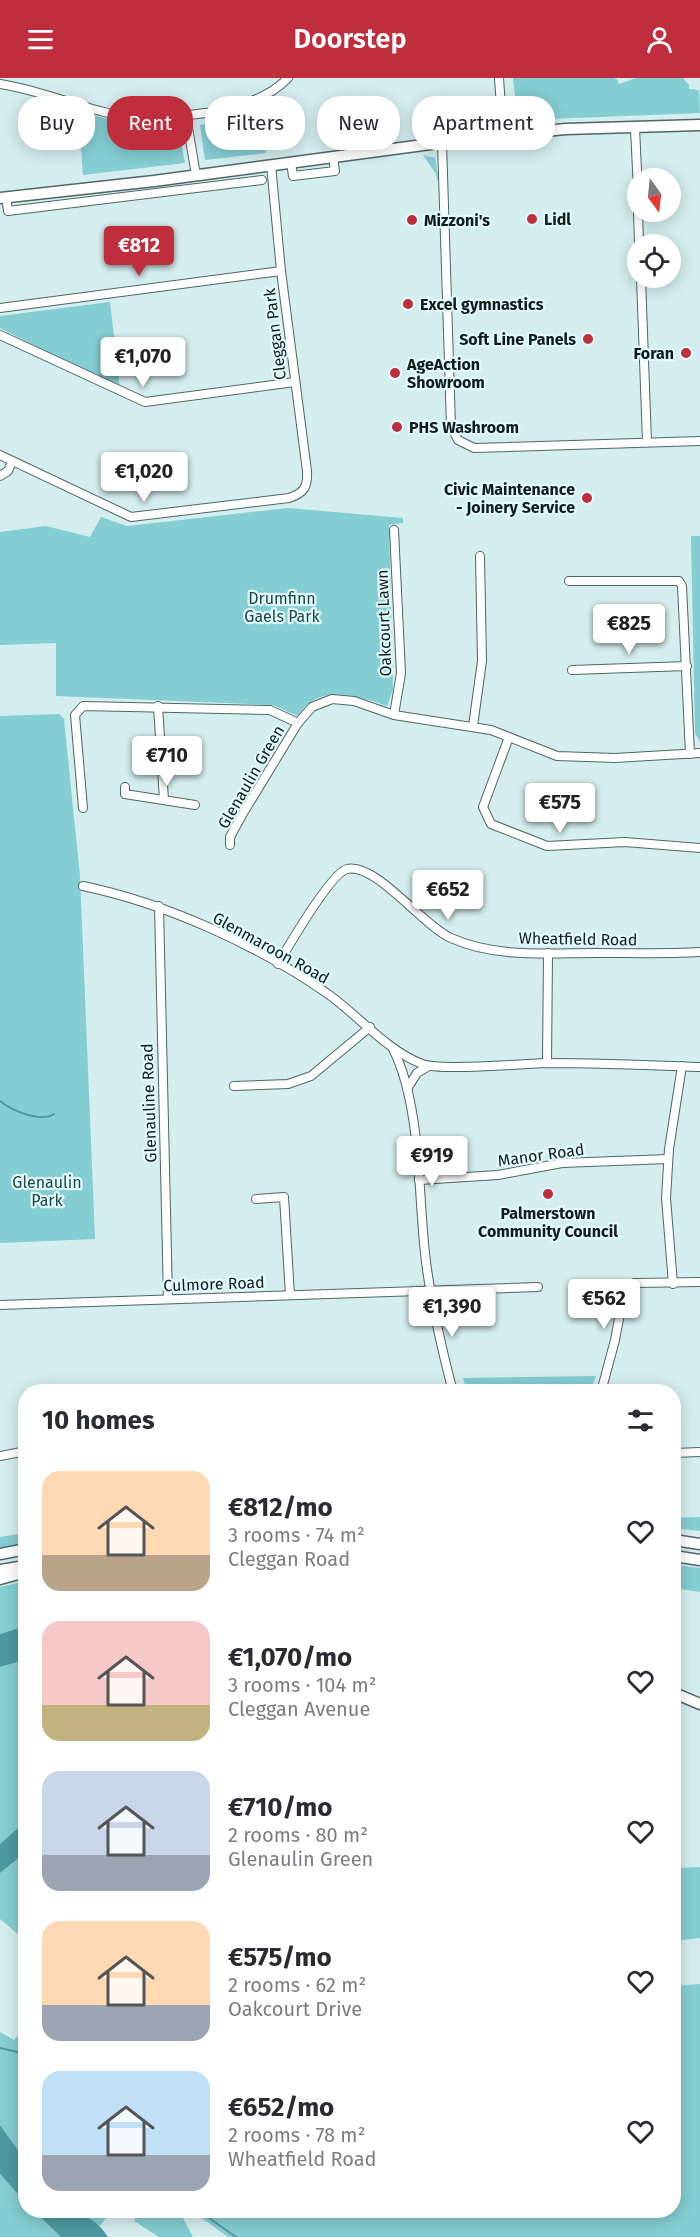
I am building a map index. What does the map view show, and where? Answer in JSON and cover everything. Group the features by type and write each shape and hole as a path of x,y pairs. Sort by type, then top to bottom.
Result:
{"main road":[{"path":"555,130 700,125"},
{"path":"3,197 412,147"},
{"path":"681,1541 700,1544"},
{"path":"0,1554 18,1551"},
{"path":"681,1557 700,1560"},
{"path":"0,1570 18,1567"},
{"path":"0,1579 18,1574"},
{"path":"681,1696 700,1704"}],"street":[{"path":"193,115 246,104 263,96 288,78"},
{"path":"499,78 500,96"},
{"path":"0,84 27,88 107,109"},
{"path":"635,128 637,168"},
{"path":"192,150 196,175"},
{"path":"442,150 451,426 454,436 462,444 474,448 700,441"},
{"name":"Cleggan Park","path":"12,462 131,517 298,495 308,483 281,271 271,165"},
{"path":"217,172 219,186"},
{"path":"3,197 8,212 262,180"},
{"path":"103,186 104,200"},
{"path":"0,308 281,271"},
{"path":"641,288 646,442"},
{"path":"0,335 145,402 295,382"},
{"path":"0,455 12,462 8,471 0,476"},
{"name":"Oakcourt Lawn","path":"394,530 401,673 394,715"},
{"path":"473,726 482,661 480,555"},
{"path":"569,581 679,581 682,586 690,754"},
{"path":"572,670 687,666"},
{"name":"Glenaulin Green","path":"230,845 230,837 298,723 312,707 332,699 354,701 394,715 473,726 509,736 541,752 557,756 615,758 700,753"},
{"name":"Glenaulin Green","path":"83,808 75,730 75,715 82,706 270,710 298,723"},
{"path":"158,706 164,800"},
{"path":"509,736 483,807 491,824 547,846 625,842 700,849"},
{"path":"125,787 125,794 195,805"},
{"name":"Wheatfield Road","path":"278,964 331,882 346,869 374,875 428,923 451,938 506,952 700,952"},
{"name":"Glenmaroon Road","path":"83,886 159,906 278,964 327,993 392,1047 429,1066 547,1063 700,1067"},
{"name":"Glenauline Road","path":"159,906 168,1299"},
{"path":"547,1063 548,953"},
{"path":"234,1086 301,1082 370,1027"},
{"path":"392,1047 407,1089 419,1180 429,1289 451,1384"},
{"path":"407,1089 417,1073 429,1066"},
{"path":"673,1284 666,1198 668,1160 682,1066"},
{"name":"Manor Road","path":"419,1180 498,1175 562,1163 668,1160"},
{"path":"256,1199 284,1197 291,1295"},
{"path":"603,1384 615,1340 622,1299 628,1284 700,1282"},
{"name":"Culmore Road","path":"0,1305 538,1287"},
{"path":"681,1453 700,1452"},
{"path":"0,1456 18,1453"}],"green space":[{"path":"513,78 613,78 617,79 619,84 636,78 683,78 689,85 689,89 699,90 700,113 555,119 555,96 515,96"},
{"path":"95,116 107,119 107,150 182,150 185,163 83,175 81,150 95,150"},
{"path":"205,124 205,150 266,150 266,153 205,160 200,125"},
{"path":"423,155 435,158 439,180 437,180 436,174"},
{"path":"110,302 120,389 0,328 0,316"},
{"name":"Drumfinn Gaels Park","path":"288,508 403,518 403,523 389,525 393,690 387,706 363,698 327,695 306,706 298,716 273,705 56,696 56,643 0,645 0,532 46,526 90,537 101,517 127,526"},
{"path":"691,536 700,536 700,742 695,733"},
{"name":"Glenaulin Park","path":"59,714 64,719 80,876 95,1239 0,1243 0,716"},
{"path":"596,1376 593,1384 465,1384 463,1378"},
{"path":"700,1517 700,1531 681,1529 681,1518"},
{"path":"18,1534 18,1546 0,1550 0,1537"},
{"path":"681,1566 700,1568 700,1592 681,1589"},
{"path":"18,1583 18,1628 0,1634 0,1587"},
{"path":"18,1662 18,1829 0,1844 0,1667"},
{"path":"18,1859 18,1934 0,1919 0,1873"},
{"path":"700,1867 700,1938 681,1940 681,1868"},
{"path":"700,1984 700,2237 228,2237 202,2218 681,2218 681,1985"},
{"path":"0,2032 14,2040 18,2035 18,2150 0,2125"},
{"path":"0,2174 18,2194 18,2218 41,2218 61,2237 0,2237"},
{"path":"88,2218 106,2218 100,2226"},
{"path":"135,2218 183,2218 193,2237 159,2237 134,2221"}],"shaded area":[{"path":"18,1628 18,1662 0,1667 0,1634"},
{"path":"18,1828 18,1859 0,1873 0,1844"},
{"path":"0,2125 18,2150 18,2194 0,2174"},
{"path":"41,2218 88,2218 108,2237 61,2237"}],"waterway":[{"path":"0,1101 11,1108 34,1116 54,1114"},
{"path":"0,2048 18,2052"},
{"path":"209,2218 236,2237"}],"place":[{"name":"Lidl","path":"532,219"},
{"name":"Mizzoni's","path":"412,220"},
{"name":"Excel gymnastics","path":"408,304"},
{"name":"Soft Line Panels","path":"588,339"},
{"name":"Foran","path":"686,353"},
{"name":"AgeAction Showroom","path":"395,373"},
{"name":"PHS Washroom","path":"397,427"},
{"name":"Civic Maintenance - Joinery Service","path":"587,498"},
{"name":"Palmerstown Community Council","path":"548,1194"}]}
